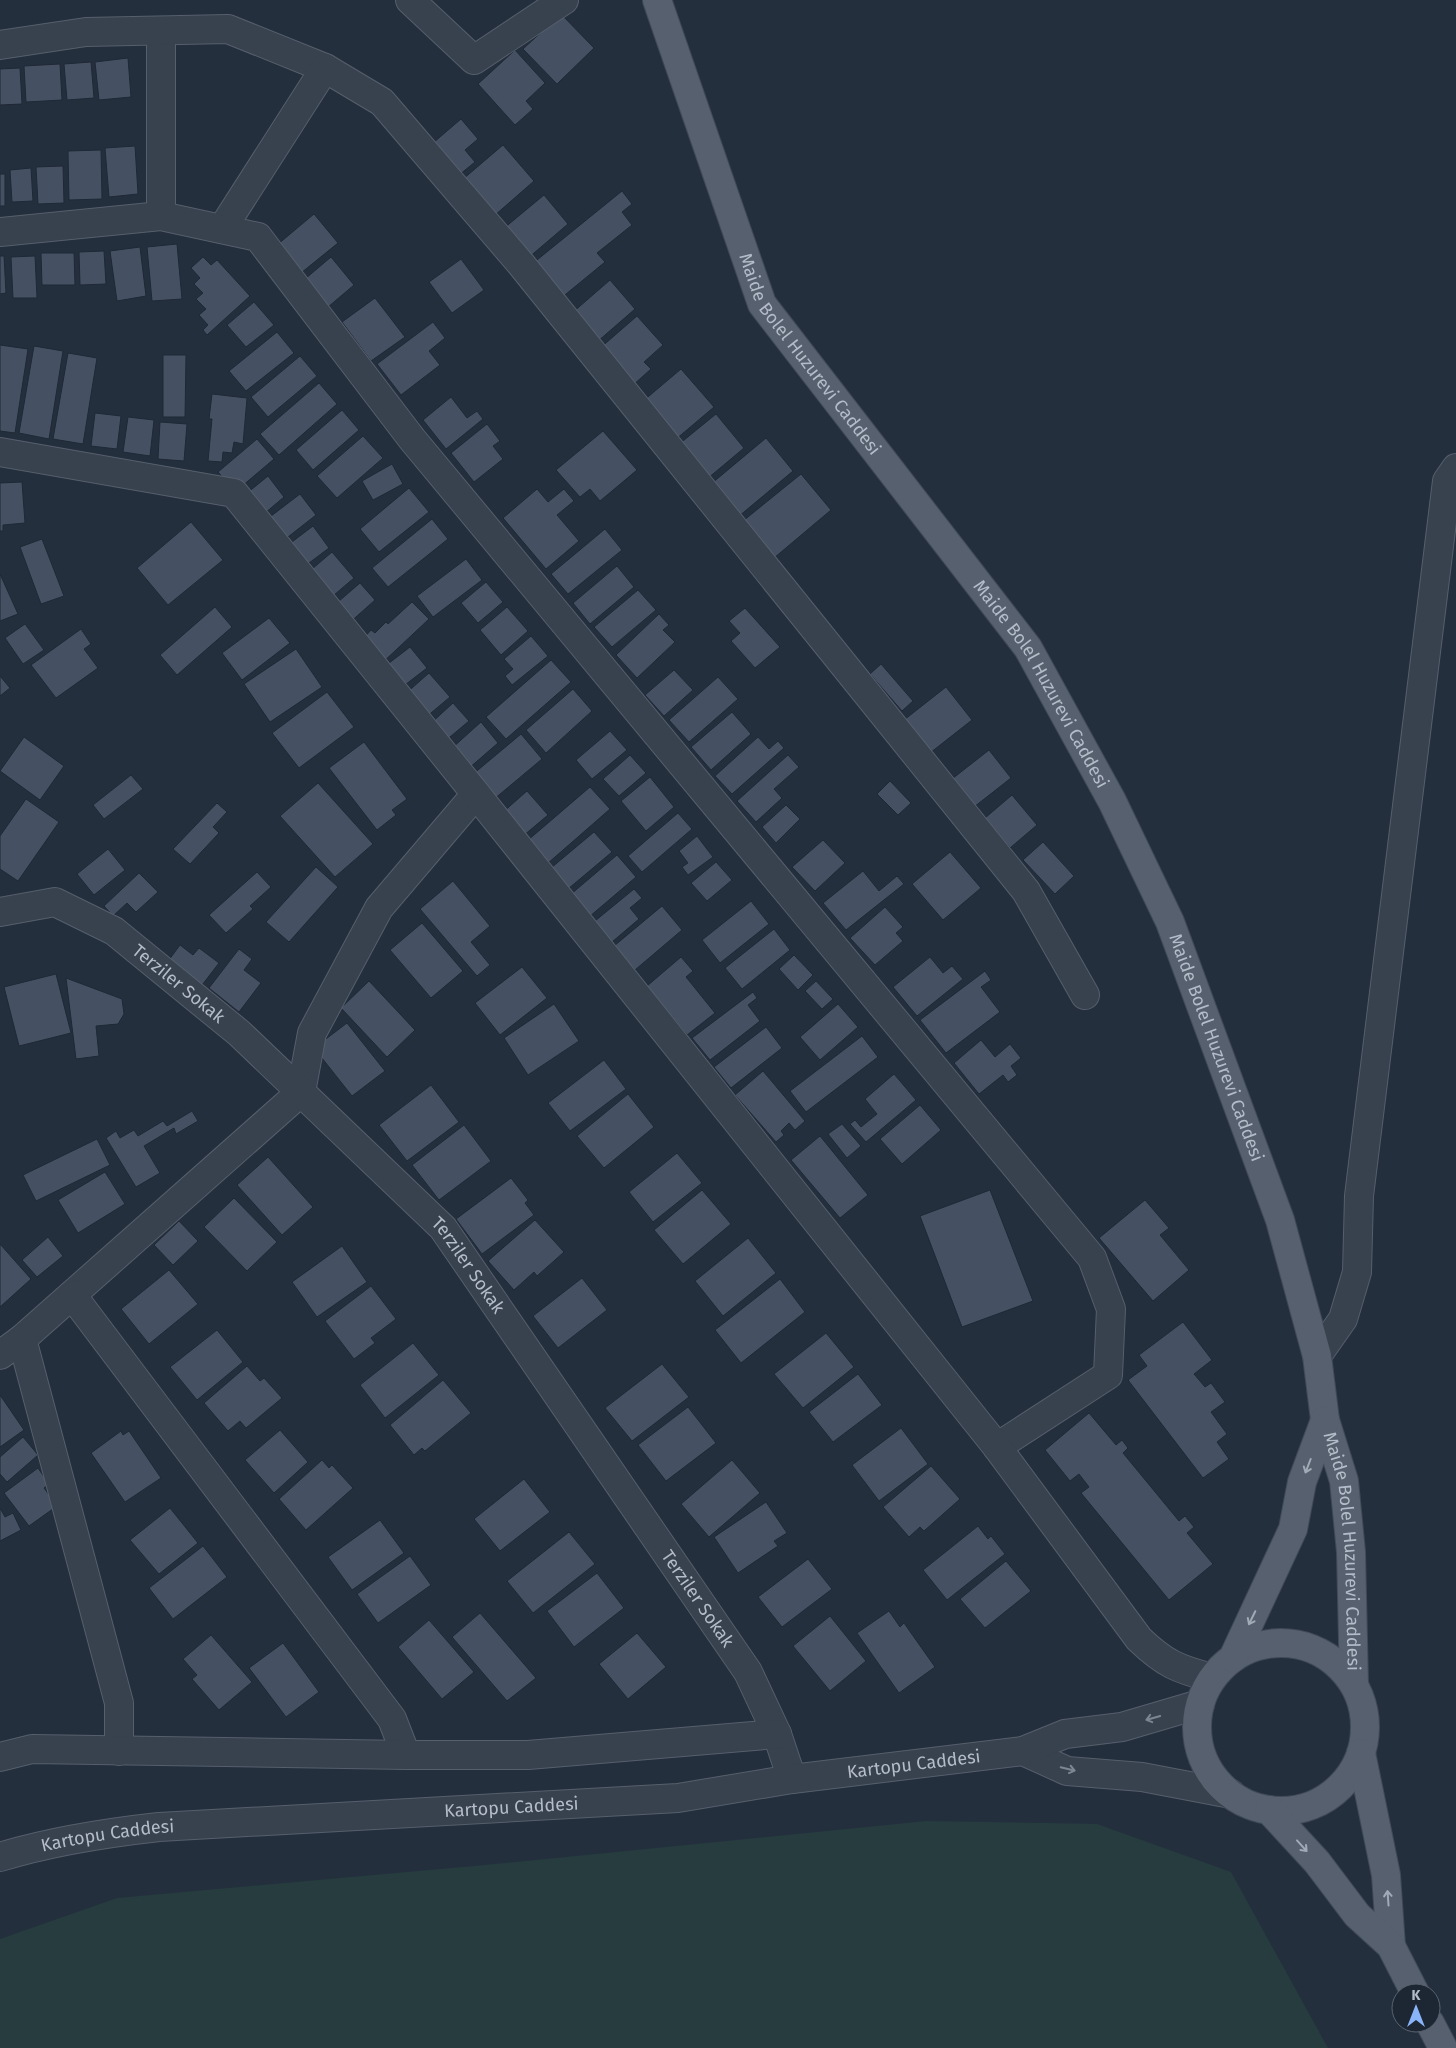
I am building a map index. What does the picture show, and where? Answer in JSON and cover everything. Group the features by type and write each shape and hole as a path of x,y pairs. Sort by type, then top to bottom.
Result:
{"main road":[{"name":"Maide Bolel Huzurevi Caddesi","path":"657,0 762,304 1028,648 1112,801 1170,922 1280,1220 1317,1356 1325,1420 1344,1480 1351,1552 1354,1684"},
{"name":"Maide Bolel Huzurevi Caddesi","path":"1233,1658 1293,1529 1302,1482 1325,1420"},
{"path":"1287,1644 1315,1650 1339,1666 1354,1684 1363,1706 1365,1730 1361,1753 1351,1774 1335,1791 1315,1804 1293,1810 1269,1810 1242,1802 1219,1784 1204,1760 1196,1732 1200,1704 1212,1678 1233,1658 1259,1646 1287,1644"},
{"path":"1361,1753 1386,1875 1391,1946"},
{"path":"1269,1810 1317,1862 1357,1915 1391,1946 1410,1983"},
{"path":"1435,2033 1443,2048"}],"street":[{"path":"410,0 474,60 564,0"},
{"path":"0,45 86,32 228,29 325,68 382,102 521,264 1026,891 1085,995"},
{"path":"161,31 161,216"},
{"path":"222,230 325,68"},
{"path":"0,232 161,216 258,237 412,439 1092,1258 1110,1309 1108,1375 997,1447"},
{"path":"0,452 234,493 997,1447 1139,1639 1158,1658 1181,1670 1212,1678"},
{"path":"1317,1356 1343,1319 1356,1272 1359,1196 1447,481 1456,468"},
{"path":"0,1355 22,1339 301,1092 312,1033 379,908 476,794"},
{"name":"Terziler Sokak","path":"0,912 55,902 114,931 239,1033 443,1228 748,1672 777,1734 792,1779"},
{"path":"72,1295 392,1719 406,1756"},
{"path":"22,1339 119,1702 119,1751"},
{"name":"Kartopu Caddesi","path":"0,1857 37,1846 95,1834 159,1827 678,1798 792,1779 1023,1751 1065,1734 1122,1728 1200,1704"},
{"path":"0,1757 32,1749 406,1756 528,1755 777,1734"},
{"path":"1023,1751 1067,1771 1142,1777 1231,1794"}],"green space":[{"path":"927,1821 1097,1824 1231,1872 1328,2048 0,2048 0,1939 117,1898 485,1865"}],"building":[{"path":"561,14 594,48 557,84 523,49"},
{"path":"515,50 545,83 526,101 533,109 515,125 478,84"},
{"path":"128,58 131,97 99,100 95,62"},
{"path":"91,62 94,98 67,100 64,64"},
{"path":"60,64 62,100 26,102 24,66"},
{"path":"20,68 22,104 0,105 0,69"},
{"path":"461,119 478,139 465,150 475,162 459,175 433,143"},
{"path":"503,145 534,181 494,216 462,180"},
{"path":"135,146 138,194 109,197 105,148"},
{"path":"101,150 102,199 69,200 68,151"},
{"path":"63,166 64,203 38,204 36,167"},
{"path":"31,168 33,201 12,202 10,170"},
{"path":"0,174 5,174 5,206 0,206"},
{"path":"622,191 632,204 622,212 632,225 597,253 605,262 560,299 532,264"},
{"path":"544,195 568,224 527,259 503,229"},
{"path":"314,214 338,243 301,273 277,245"},
{"path":"177,244 182,299 152,301 147,247"},
{"path":"140,247 146,296 117,301 110,251"},
{"path":"104,251 106,284 80,285 79,252"},
{"path":"41,253 74,253 75,285 42,285"},
{"path":"0,256 4,256 6,293 0,294"},
{"path":"35,256 37,298 13,298 11,257"},
{"path":"203,257 211,265 217,260 250,296 207,335 203,330 208,325 199,315 206,309 196,299 203,293 194,284 200,278 191,268"},
{"path":"331,257 354,285 328,307 305,279"},
{"path":"461,259 484,290 452,313 429,282"},
{"path":"610,280 635,309 597,342 572,313"},
{"path":"375,298 405,337 371,361 342,322"},
{"path":"254,302 274,325 246,347 227,325"},
{"path":"637,316 663,345 644,362 651,369 632,386 599,349"},
{"path":"433,322 445,338 429,351 440,365 401,395 377,364"},
{"path":"277,332 294,353 246,391 229,371"},
{"path":"0,345 28,349 15,433 0,431"},
{"path":"34,346 63,351 49,439 19,433"},
{"path":"68,353 97,358 83,444 53,439"},
{"path":"163,355 186,355 185,417 163,417"},
{"path":"300,356 317,376 268,417 251,397"},
{"path":"681,369 714,407 675,440 642,402"},
{"path":"319,383 337,404 279,455 260,434"},
{"path":"212,394 247,398 243,444 234,442 232,453 223,452 222,462 208,461 212,419 209,419"},
{"path":"451,397 467,418 477,411 483,419 446,449 423,420"},
{"path":"342,410 359,430 313,470 296,450"},
{"path":"95,413 121,416 117,449 91,446"},
{"path":"716,414 744,448 707,479 678,445"},
{"path":"128,417 154,420 150,456 123,452"},
{"path":"160,422 187,424 184,461 158,459"},
{"path":"487,424 500,441 493,446 503,459 474,482 451,453"},
{"path":"603,431 637,470 600,501 590,489 580,497 556,470"},
{"path":"363,436 383,458 337,498 317,476"},
{"path":"766,438 793,471 738,517 711,484"},
{"path":"257,439 274,459 235,492 218,472"},
{"path":"392,464 403,484 373,500 362,481"},
{"path":"801,474 831,510 774,558 743,521"},
{"path":"268,476 284,497 258,519 241,498"},
{"path":"22,482 25,523 3,525 3,531 0,531 0,483"},
{"path":"409,488 429,512 379,552 360,529"},
{"path":"537,489 548,502 564,489 574,501 557,515 579,541 546,569 503,518"},
{"path":"300,494 316,515 279,544 262,523"},
{"path":"432,519 448,539 388,587 372,568"},
{"path":"191,522 223,560 168,605 137,568"},
{"path":"313,526 329,548 301,569 284,548"},
{"path":"605,529 622,550 568,594 551,574"},
{"path":"42,539 64,596 41,604 20,547"},
{"path":"332,552 354,578 327,601 305,575"},
{"path":"466,559 482,580 433,617 417,596"},
{"path":"617,566 634,587 590,624 573,603"},
{"path":"0,574 18,614 0,621"},
{"path":"486,582 503,602 478,623 461,603"},
{"path":"360,583 375,600 347,625 331,608"},
{"path":"638,590 656,610 612,647 594,627"},
{"path":"412,602 429,619 381,664 360,642 371,630 375,633 386,622 388,624"},
{"path":"215,607 232,627 177,675 160,655"},
{"path":"507,607 528,631 501,655 480,630"},
{"path":"745,608 780,647 755,668 731,641 740,633 729,621"},
{"path":"659,614 669,625 663,630 675,642 637,678 616,655"},
{"path":"269,618 290,643 242,680 222,653"},
{"path":"25,624 44,650 23,664 5,638"},
{"path":"81,629 91,644 84,649 98,668 56,698 31,665"},
{"path":"531,636 548,656 512,685 505,676 513,669 504,659"},
{"path":"410,647 427,668 401,688 384,667"},
{"path":"296,649 322,687 270,722 244,684"},
{"path":"551,660 571,682 506,739 486,717"},
{"path":"881,664 913,701 902,711 870,674"},
{"path":"674,670 693,690 664,716 645,695"},
{"path":"429,673 450,697 425,718 404,695"},
{"path":"0,676 10,688 0,696"},
{"path":"718,677 738,699 689,742 669,720"},
{"path":"946,687 972,720 930,753 904,720"},
{"path":"573,689 592,711 546,753 526,730"},
{"path":"327,692 354,727 299,768 272,733"},
{"path":"453,703 469,721 444,742 429,725"},
{"path":"732,712 751,734 711,770 691,747"},
{"path":"481,722 498,743 468,769 451,749"},
{"path":"610,731 627,750 592,779 576,760"},
{"path":"521,734 542,759 493,800 472,775"},
{"path":"24,737 64,766 40,800 0,771"},
{"path":"758,737 769,749 778,741 784,748 732,794 715,776"},
{"path":"364,742 407,799 392,810 396,815 377,830 329,768"},
{"path":"989,750 1011,778 974,807 952,779"},
{"path":"630,755 646,773 619,796 603,779"},
{"path":"788,755 799,767 774,789 782,798 756,822 737,801"},
{"path":"131,775 143,789 104,819 93,805"},
{"path":"650,777 674,807 646,831 621,801"},
{"path":"890,781 911,803 898,815 877,794"},
{"path":"318,783 373,844 335,877 280,816"},
{"path":"590,787 610,809 547,864 527,841"},
{"path":"527,791 548,815 523,836 502,813"},
{"path":"1012,795 1037,825 1010,848 985,818"},
{"path":"26,799 59,822 18,881 0,869 0,836"},
{"path":"217,803 227,812 213,827 219,833 190,864 173,849"},
{"path":"786,805 800,819 776,843 762,827"},
{"path":"678,813 692,829 642,872 628,856"},
{"path":"594,832 612,852 568,889 551,868"},
{"path":"697,836 713,857 688,875 682,867 688,863 679,851"},
{"path":"823,840 845,863 815,891 792,867"},
{"path":"1043,842 1074,876 1055,894 1023,860"},
{"path":"108,849 125,870 94,895 77,874"},
{"path":"950,852 981,888 943,920 912,884"},
{"path":"617,855 636,877 589,917 570,895"},
{"path":"716,862 732,880 707,901 691,883"},
{"path":"316,867 338,887 289,942 266,922"},
{"path":"863,871 879,891 897,876 904,884 846,930 823,903"},
{"path":"257,872 271,887 250,906 253,909 226,933 209,915"},
{"path":"139,873 158,892 136,912 127,903 113,916 104,906"},
{"path":"453,881 490,926 471,942 490,965 477,976 420,909"},
{"path":"634,889 642,898 630,908 639,919 612,942 595,921"},
{"path":"751,901 769,924 720,963 702,940"},
{"path":"662,906 682,930 635,970 614,946"},
{"path":"885,907 903,927 896,933 903,941 875,965 850,938"},
{"path":"422,923 463,971 431,998 390,950"},
{"path":"774,929 790,950 742,989 725,968"},
{"path":"180,945 193,955 199,948 219,963 199,989 166,964"},
{"path":"239,949 252,959 244,970 261,983 239,1012 209,988"},
{"path":"794,955 813,975 798,990 779,969"},
{"path":"681,957 693,971 686,977 715,1013 687,1035 647,986"},
{"path":"930,957 943,973 952,966 963,979 917,1016 893,987"},
{"path":"522,967 547,998 500,1035 475,1003"},
{"path":"985,971 991,980 981,987 1000,1012 946,1053 920,1020"},
{"path":"56,974 71,1033 19,1046 4,987"},
{"path":"66,978 122,999 124,1014 118,1024 96,1026 99,1056 76,1059"},
{"path":"369,981 415,1030 387,1057 341,1008"},
{"path":"816,981 833,999 822,1009 805,991"},
{"path":"753,992 757,998 748,1005 760,1021 710,1060 692,1038"},
{"path":"554,1004 579,1041 528,1075 504,1038"},
{"path":"838,1004 858,1027 820,1060 800,1037"},
{"path":"347,1023 385,1071 352,1096 314,1048"},
{"path":"766,1027 782,1048 731,1088 714,1067"},
{"path":"862,1036 878,1057 806,1112 790,1091"},
{"path":"981,1040 995,1057 1010,1044 1021,1058 1011,1066 1017,1075 1008,1082 1003,1075 979,1094 954,1063"},
{"path":"604,1060 626,1089 570,1131 548,1103"},
{"path":"763,1071 805,1121 795,1130 789,1123 781,1131 784,1135 776,1142 735,1095"},
{"path":"894,1074 916,1100 866,1142 850,1124 855,1120 861,1127 877,1114 865,1099"},
{"path":"431,1085 459,1122 407,1161 379,1125"},
{"path":"628,1094 654,1127 604,1168 577,1136"},
{"path":"920,1105 941,1130 902,1164 880,1139"},
{"path":"192,1111 198,1121 176,1134 174,1128 144,1146 160,1173 136,1187 106,1138 116,1131 120,1138 134,1130 138,1136 163,1121 167,1126"},
{"path":"842,1124 861,1146 847,1158 828,1134"},
{"path":"464,1125 491,1161 439,1200 412,1165"},
{"path":"820,1136 868,1195 840,1218 791,1160"},
{"path":"97,1139 110,1165 36,1201 23,1175"},
{"path":"677,1153 702,1183 653,1222 629,1192"},
{"path":"268,1157 313,1207 282,1235 237,1185"},
{"path":"105,1172 125,1204 78,1233 58,1200"},
{"path":"511,1178 528,1200 525,1203 534,1215 482,1254 456,1219"},
{"path":"702,1190 731,1224 683,1264 654,1230"},
{"path":"990,1190 1033,1301 962,1327 920,1216"},
{"path":"234,1198 277,1242 247,1271 204,1227"},
{"path":"1145,1200 1169,1228 1160,1235 1189,1270 1153,1301 1099,1238"},
{"path":"535,1220 564,1252 537,1276 534,1272 514,1290 488,1261"},
{"path":"179,1221 198,1241 173,1265 154,1245"},
{"path":"48,1237 63,1256 37,1277 22,1260"},
{"path":"748,1238 776,1273 723,1316 695,1281"},
{"path":"0,1244 31,1279 0,1307"},
{"path":"342,1246 367,1282 317,1317 292,1282"},
{"path":"169,1270 198,1304 149,1344 121,1309"},
{"path":"582,1278 607,1310 558,1348 533,1316"},
{"path":"780,1279 805,1312 741,1363 715,1330"},
{"path":"371,1286 396,1319 371,1338 375,1343 354,1359 325,1321"},
{"path":"1183,1322 1212,1360 1194,1374 1205,1387 1211,1383 1225,1402 1211,1412 1227,1434 1217,1442 1229,1459 1203,1478 1128,1380 1147,1366 1139,1355"},
{"path":"217,1330 243,1362 197,1400 170,1367"},
{"path":"826,1333 854,1367 803,1408 774,1374"},
{"path":"413,1343 439,1375 385,1418 360,1385"},
{"path":"662,1364 689,1397 632,1441 605,1408"},
{"path":"247,1366 260,1381 264,1378 282,1398 246,1428 240,1421 228,1431 204,1403"},
{"path":"858,1374 882,1405 833,1442 809,1412"},
{"path":"443,1380 471,1413 425,1451 422,1448 414,1455 390,1425"},
{"path":"0,1395 24,1430 0,1447"},
{"path":"688,1407 716,1443 666,1481 638,1445"},
{"path":"1089,1413 1116,1445 1122,1440 1128,1448 1123,1453 1179,1521 1185,1516 1194,1527 1187,1533 1213,1564 1169,1600 1081,1493 1089,1487 1079,1474 1070,1481 1045,1450"},
{"path":"901,1428 928,1464 879,1501 852,1465"},
{"path":"280,1430 308,1462 274,1493 245,1460"},
{"path":"121,1431 123,1435 129,1431 161,1478 125,1502 91,1453"},
{"path":"23,1437 38,1455 7,1482 0,1474 0,1457"},
{"path":"322,1460 329,1468 332,1465 353,1488 306,1530 279,1499"},
{"path":"732,1460 760,1493 709,1537 681,1504"},
{"path":"931,1466 960,1499 924,1531 920,1527 909,1537 883,1507"},
{"path":"38,1468 49,1484 44,1488 57,1506 29,1526 4,1493"},
{"path":"524,1479 550,1512 500,1551 474,1519"},
{"path":"766,1502 787,1533 774,1541 778,1546 738,1573 714,1537"},
{"path":"0,1508 5,1517 13,1513 21,1530 0,1541"},
{"path":"170,1508 198,1543 159,1574 130,1540"},
{"path":"380,1520 404,1553 352,1590 328,1557"},
{"path":"978,1526 988,1539 991,1536 1005,1554 947,1600 923,1570"},
{"path":"569,1532 595,1564 533,1613 507,1581"},
{"path":"203,1546 227,1577 173,1619 149,1588"},
{"path":"410,1556 431,1585 378,1623 357,1594"},
{"path":"808,1559 832,1589 782,1627 758,1597"},
{"path":"1006,1561 1031,1591 985,1628 960,1599"},
{"path":"597,1573 624,1608 574,1647 547,1611"},
{"path":"889,1611 900,1627 904,1623 935,1667 899,1693 857,1633"},
{"path":"480,1613 536,1678 507,1701 452,1637"},
{"path":"830,1616 866,1661 830,1691 793,1646"},
{"path":"429,1620 474,1672 442,1699 398,1647"},
{"path":"637,1633 666,1667 628,1699 599,1664"},
{"path":"211,1635 252,1682 219,1710 192,1679 197,1675 183,1659"},
{"path":"283,1643 319,1692 286,1717 249,1668"}]}
